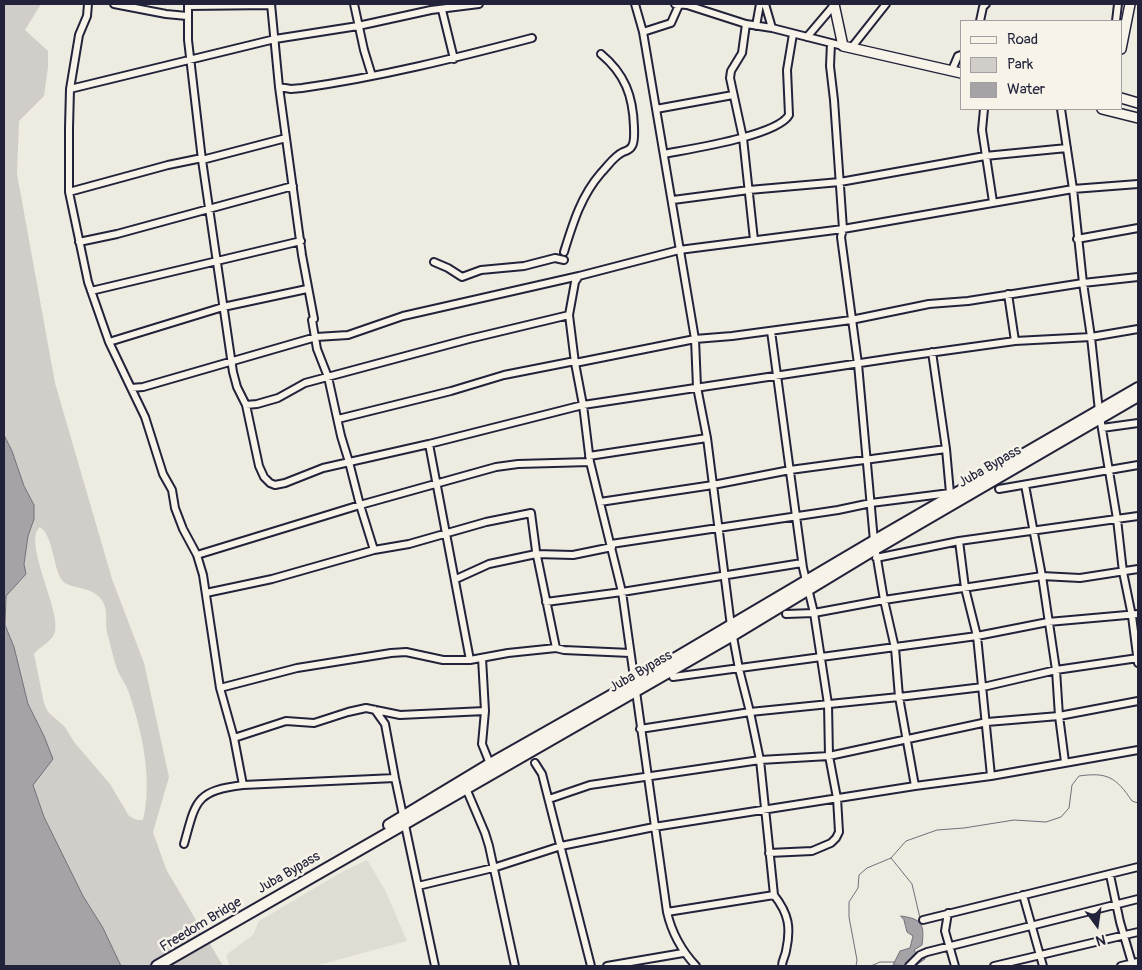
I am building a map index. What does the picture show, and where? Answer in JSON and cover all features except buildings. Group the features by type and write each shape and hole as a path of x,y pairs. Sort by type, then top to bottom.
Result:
{"main road":[{"name":"Juba Bypass","path":"875,550 951,494 1100,419 1138,388"},
{"name":"Juba Bypass","path":"259,906 464,784 807,585 875,550 1138,396"},
{"name":"Juba Bypass","path":"464,784 490,764 635,686"},
{"name":"Freedom Bridge","path":"158,966 259,906"}],"street":[{"path":"88,4 87,16 79,35 70,90 69,192 91,291 109,342 145,417 163,474 173,494 175,508 182,529 197,555 206,593 220,688 234,738 243,785"},
{"path":"114,4 166,14 188,16"},
{"path":"374,550 360,505 350,462 328,377 317,349 279,87 271,4 188,5 190,60 202,159 232,360 237,387 246,405 259,466 270,483 285,483 323,468 350,462 429,444 583,405 932,352 1015,341 1091,337 1138,328"},
{"path":"354,4 372,76"},
{"path":"70,90 275,39 358,26 431,7 442,10 479,4"},
{"path":"635,4 644,32 695,339 696,387 707,438 717,527 732,630 760,760 774,895 785,911 790,930 782,966"},
{"path":"644,32 671,23 677,4 687,5 746,24 772,28 956,72 958,56 960,55"},
{"path":"756,26 760,4"},
{"path":"765,4 772,28"},
{"path":"834,4 847,46"},
{"path":"807,37 834,4"},
{"path":"847,46 886,4"},
{"path":"980,20 983,6 986,4"},
{"path":"1116,20 1118,4"},
{"path":"1122,44 1130,4"},
{"path":"442,10 454,59"},
{"path":"746,24 742,53 731,71 733,96 742,138 754,240"},
{"path":"664,154 742,138 771,128 787,118 789,105 787,70 793,34"},
{"path":"279,87 302,88 372,76 454,59 532,38"},
{"path":"831,43 830,66 843,229 841,237 858,364 875,550 895,648 899,698 915,786"},
{"path":"564,252 582,199 617,156 631,148 634,137 633,106 628,90 610,62 600,54"},
{"path":"656,109 733,96"},
{"path":"1122,98 1138,102"},
{"path":"984,110 982,130 993,202"},
{"path":"640,729 750,712 899,698 983,687 1056,670 1138,660 1135,615 1123,572 1117,519 1100,419 1091,337 1082,283 1073,189 1061,110"},
{"path":"1110,110 1138,118"},
{"path":"69,192 168,165 202,159 286,138"},
{"path":"673,200 749,190 840,182 985,156 1067,148"},
{"path":"131,388 143,388 232,360 316,337 348,335 403,316 579,276 679,250 843,229 1073,189 1138,184"},
{"path":"79,242 117,234 293,186"},
{"path":"1078,239 1138,228"},
{"path":"91,291 301,241"},
{"path":"434,262 464,277 481,270 524,266 555,258 564,260"},
{"path":"579,276 575,282 569,315 590,459 622,592 670,929 684,953 696,966"},
{"path":"338,419 451,391 504,374 695,339 851,320 929,304 968,301 1082,283 1138,277"},
{"path":"109,342 223,307 307,289"},
{"path":"1008,294 1015,341"},
{"path":"246,405 278,398 305,383 469,339 569,315"},
{"path":"769,853 812,851 831,843 839,832 838,798 829,756 828,704 814,613 802,563 770,331"},
{"path":"456,579 489,564 536,554 573,555 611,546 717,527 796,517 870,503 951,494 932,352"},
{"path":"1100,419 1138,422"},
{"path":"197,555 360,505 496,467 590,459 707,438"},
{"path":"429,444 438,483 470,660"},
{"path":"600,502 713,485 790,470 946,449"},
{"path":"999,489 1138,465"},
{"path":"1025,485 1042,576 1056,670 1065,762"},
{"path":"206,593 272,579 374,550 409,544 486,522 530,513 536,554 556,648"},
{"path":"875,550 959,541 1138,516"},
{"path":"959,541 965,588 977,636 991,776"},
{"path":"546,602 622,592 802,563"},
{"path":"786,614 814,613 884,600 1042,576 1080,578 1138,570"},
{"path":"673,677 977,636 1048,622 1135,615"},
{"path":"220,688 298,668 384,653 406,652 443,660 470,660 508,652 556,648 630,653"},
{"path":"482,658 485,711 482,744 490,764"},
{"path":"549,799 590,785 760,760 829,756 987,722 1059,716 1138,701"},
{"path":"234,738 286,720 314,723 366,708 400,715 485,711"},
{"path":"375,710 385,724 403,820 435,966"},
{"path":"418,886 493,868 561,846 654,827 991,776 1138,750"},
{"path":"535,763 542,774 549,799 591,966"},
{"path":"184,844 193,811 198,801 205,795 223,788 243,785 395,778"},
{"path":"464,784 485,833 515,966"},
{"path":"923,920 1138,868"},
{"path":"1110,875 1124,935 1135,963 1121,966"},
{"path":"667,912 774,895"},
{"path":"1023,895 1042,966"},
{"path":"909,966 920,955 1138,899"},
{"path":"948,913 945,931 955,966"},
{"path":"994,966 1138,932"},
{"path":"608,966 684,953"}],"shaded area":[{"path":"367,860 385,890 407,941 315,966 230,966 226,955 253,935 259,921 342,872"}],"green space":[{"path":"4,4 41,4 25,30 48,51 44,96 19,121 17,174 55,383 112,579 144,663 169,777 153,832 166,869 223,966 121,966 103,928 83,896 44,817 33,785 44,736 28,704 14,647 5,625 6,596 26,574 24,564 28,536 34,519 34,505 24,486 12,451 4,435","holes":["40,527 48,537 61,579 65,583 93,592 99,596 105,606 107,632 114,661 129,693 142,739 147,789 143,820 137,820 129,816 110,784 74,742 65,727 48,712 44,703 34,654 49,641 55,632 53,608 38,561 36,546 36,535"]}],"water":[{"path":"4,435 12,451 24,486 34,505 34,519 28,536 24,564 26,574 6,596 5,625 14,647 28,704 53,759 33,785 44,817 83,896 103,928 121,966 4,966"},
{"path":"901,916 917,921 922,927 922,945 914,950 916,953 924,955 925,959 915,966 893,965 900,951 910,948 913,936 907,932"}],"waterway":[{"path":"856,966 857,960 849,917 849,902 858,888 859,875 867,868 891,858 906,841 937,830 1014,820 1046,822 1061,817 1069,808 1072,785 1079,776 1097,775 1110,778 1121,786 1132,801 1138,803"},
{"path":"891,858 912,884 920,918"},
{"path":"871,966 880,962 895,962"}]}
